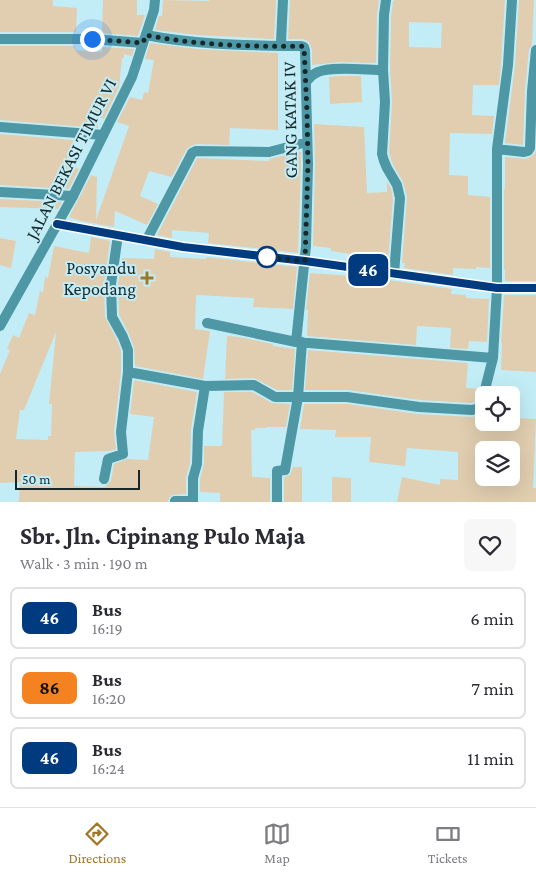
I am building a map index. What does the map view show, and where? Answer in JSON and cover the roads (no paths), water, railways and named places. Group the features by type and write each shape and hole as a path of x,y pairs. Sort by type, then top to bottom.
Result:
{"street":[{"name":"JALAN BEKASI TIMUR VI","path":"0,326 73,196 132,76 154,10 155,0"},
{"name":"GANG KATAK IV","path":"277,502 277,471 285,470 298,397 299,342 305,261 307,142 304,47 284,46 281,42 283,0"},
{"path":"386,0 383,70 385,102 382,154 387,168 397,185 400,198 394,274"},
{"path":"128,372 205,386 254,385 276,397 347,397 420,407 478,409 482,401 493,358 497,288 498,149 508,65 512,0"},
{"path":"0,40 145,39 284,46"},
{"path":"498,149 528,151 533,136 532,91 536,50"},
{"path":"306,82 316,72 322,70 383,70"},
{"path":"0,127 103,134"},
{"path":"146,241 192,153 202,150 269,152 307,142"},
{"path":"0,192 73,196"},
{"path":"57,224 183,247 305,261 497,288 536,288"},
{"path":"104,479 106,461 123,454 121,432 128,372 128,350 112,317 111,284 118,235"},
{"path":"208,323 299,342 493,358"},
{"path":"175,502 192,501 192,478 197,464 198,431 205,386"}],"place":[{"name":"Posyandu Kepodang","path":"147,278"}]}
